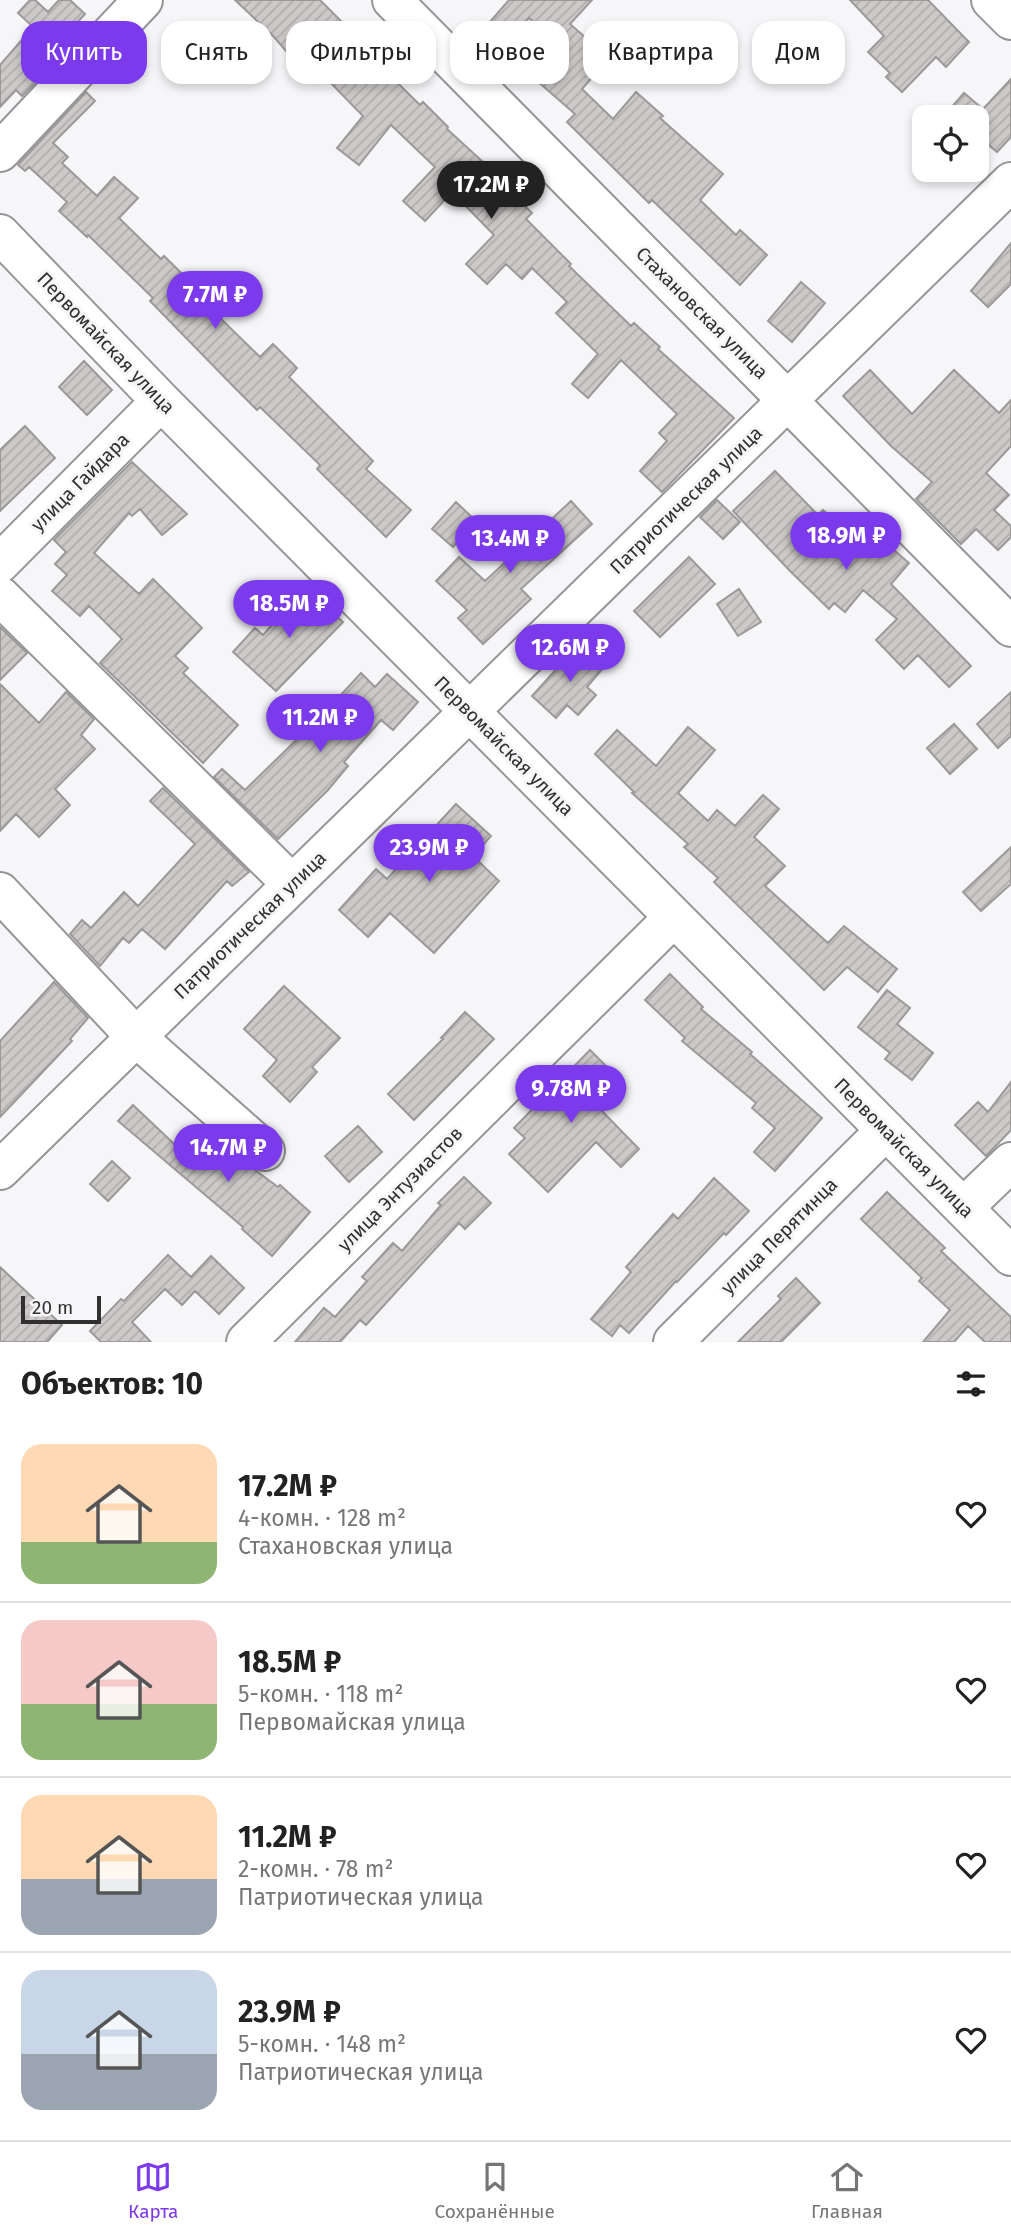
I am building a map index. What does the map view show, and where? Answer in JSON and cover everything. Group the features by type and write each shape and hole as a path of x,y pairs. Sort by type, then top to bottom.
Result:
{"street":[{"path":"0,152 143,0"},
{"name":"Стахановская улица","path":"392,0 1011,627"},
{"path":"991,0 1011,20"},
{"name":"Патриотическая улица","path":"0,1170 1011,182"},
{"name":"Первомайская улица","path":"0,234 161,401 1011,1256"},
{"name":"улица Гайдара","path":"0,563 161,401"},
{"path":"0,596 292,884"},
{"path":"0,892 136,1037 265,1151"},
{"name":"улица Энтузиастов","path":"246,1342 674,917"},
{"name":"улица Перятинца","path":"673,1342 886,1130"},
{"path":"963,1208 1011,1161"}],"building":[{"path":"30,0 35,0 48,12 59,0 70,0 85,14 78,21 27,21 18,13"},
{"path":"235,0 320,0 341,21 286,21 286,51 272,35 272,21 257,21"},
{"path":"509,0 592,0 570,24 583,35 583,84 586,84 582,89 613,119 636,92 663,116 660,118 723,174 700,200 736,235 740,230 767,255 740,285 652,200 649,203 567,122 575,114 541,84 569,84 569,21 532,21 529,18 526,21 491,21"},
{"path":"850,0 928,0 969,42 946,67 936,57 902,92 886,77 890,73 868,52 884,36"},
{"path":"21,41 21,84 34,84 22,96 16,90 0,107 0,65"},
{"path":"1011,79 1011,137 997,152 989,145 989,105 987,105"},
{"path":"332,84 399,84 420,105 423,102 532,213 526,219 571,264 569,266 631,326 634,323 660,347 658,349 734,418 662,492 640,471 667,441 659,433 677,414 621,360 588,398 572,384 598,354 556,313 567,302 532,268 522,279 506,264 487,284 466,264 494,235 452,192 425,221 403,201 435,167 391,125 359,165 337,148 363,116"},
{"path":"86,92 95,101 53,143 68,157 62,163 97,196 114,177 138,198 119,218 161,259 164,256 218,309 215,313 260,357 273,344 297,368 289,377 373,461 366,469 411,510 386,537 317,469 320,465 260,407 257,410 150,301 153,298 59,211 67,202 29,167 25,171 18,165"},
{"path":"964,93 978,105 954,105"},
{"path":"1011,243 1011,284 988,307 971,291"},
{"path":"801,282 825,303 792,342 768,321"},
{"path":"84,361 112,390 87,415 59,387"},
{"path":"870,370 912,414 954,370 999,413 1011,400 1011,446 986,473 1009,495 994,510 1011,526 1011,537 998,550 976,529 961,544 916,499 932,482 891,446 843,396"},
{"path":"25,426 55,458 0,511 0,450"},
{"path":"132,462 187,514 162,535 140,509 132,516 129,513 94,553 139,594 153,579 202,628 175,656 188,668 183,673 238,725 203,763 100,663 122,639 89,606 80,616 52,591 67,575 55,564 66,552 54,540"},
{"path":"775,471 818,515 823,510 861,546 873,532 909,563 891,584 971,666 949,687 918,655 904,669 876,640 897,619 863,590 845,612 834,603 829,609 733,511"},
{"path":"717,500 740,522 723,539 700,517"},
{"path":"571,501 592,524 521,589 531,599 483,644 458,618 467,610 436,581 459,557 485,581"},
{"path":"456,502 476,521 453,547 432,529"},
{"path":"689,557 715,584 660,637 634,611"},
{"path":"305,588 343,622 276,691 233,652 255,628 263,635"},
{"path":"739,589 761,622 738,636 717,604"},
{"path":"0,627 27,653 0,680"},
{"path":"578,645 603,668 587,687 596,695 578,715 567,705 556,718 532,696"},
{"path":"361,673 375,687 387,674 418,702 393,730 381,720 344,762 348,766 328,790 278,839 214,777 222,769 245,790"},
{"path":"0,684 39,723 66,692 94,719 81,735 95,749 55,789 70,805 39,837 16,814 0,831"},
{"path":"1011,692 1011,736 998,748 977,724"},
{"path":"954,724 977,749 950,774 927,748"},
{"path":"688,727 715,750 678,793 708,821 717,810 735,826 763,795 779,809 754,837 785,866 765,886 828,943 844,926 897,969 878,992 847,967 824,990 714,882 718,878 684,847 688,844 632,793 634,792 595,754 617,730 656,766"},
{"path":"163,788 249,872 232,886 227,881 165,949 142,929 129,943 123,938 100,966 70,934 82,920 91,928 124,892 138,906 195,844 150,801"},
{"path":"456,804 491,836 473,856 499,881 434,953 390,913 368,937 339,910 376,869 387,879"},
{"path":"1011,847 1011,884 981,911 963,892"},
{"path":"670,974 703,1007 701,1009 752,1052 750,1054 822,1118 775,1171 754,1152 775,1128 752,1108 756,1103 682,1041 685,1038 645,1000"},
{"path":"54,982 88,1018 70,1039 72,1041 0,1117 0,1041"},
{"path":"284,986 340,1038 312,1067 317,1072 290,1102 263,1076 277,1060 244,1029"},
{"path":"887,990 910,1008 897,1024 933,1053 912,1080 885,1059 890,1053 858,1027"},
{"path":"465,1012 494,1039 414,1120 388,1094 443,1039 441,1038"},
{"path":"590,1050 617,1077 602,1093 607,1099 599,1108 639,1149 621,1167 596,1142 548,1192 509,1154 525,1138 514,1128"},
{"path":"1011,1082 1011,1130 986,1156 955,1125 978,1102 988,1112"},
{"path":"133,1105 190,1159 213,1134 251,1167 278,1187 280,1185 310,1212 272,1256 242,1229 243,1227 118,1121"},
{"path":"358,1126 382,1152 349,1182 325,1156"},
{"path":"112,1161 130,1178 108,1201 90,1184"},
{"path":"464,1177 491,1203 465,1229 459,1223 366,1325 360,1320 340,1342 295,1342 324,1308 335,1317 367,1281 362,1277 393,1243 402,1251 441,1205 438,1203"},
{"path":"714,1178 749,1211 676,1281 629,1333 620,1325 612,1336 591,1319 631,1272 626,1267 673,1214 678,1219"},
{"path":"887,1192 945,1248 941,1251 1011,1317 1011,1342 985,1342 968,1326 954,1342 923,1342 950,1310 919,1281 922,1278 861,1219"},
{"path":"168,1255 191,1277 211,1256 244,1288 219,1314 195,1291 182,1305 165,1289 132,1322 151,1342 101,1342 90,1331 121,1299 124,1301"},
{"path":"0,1267 62,1325 47,1342 0,1342"},
{"path":"796,1278 820,1303 781,1342 738,1342 781,1299 778,1296"}]}
